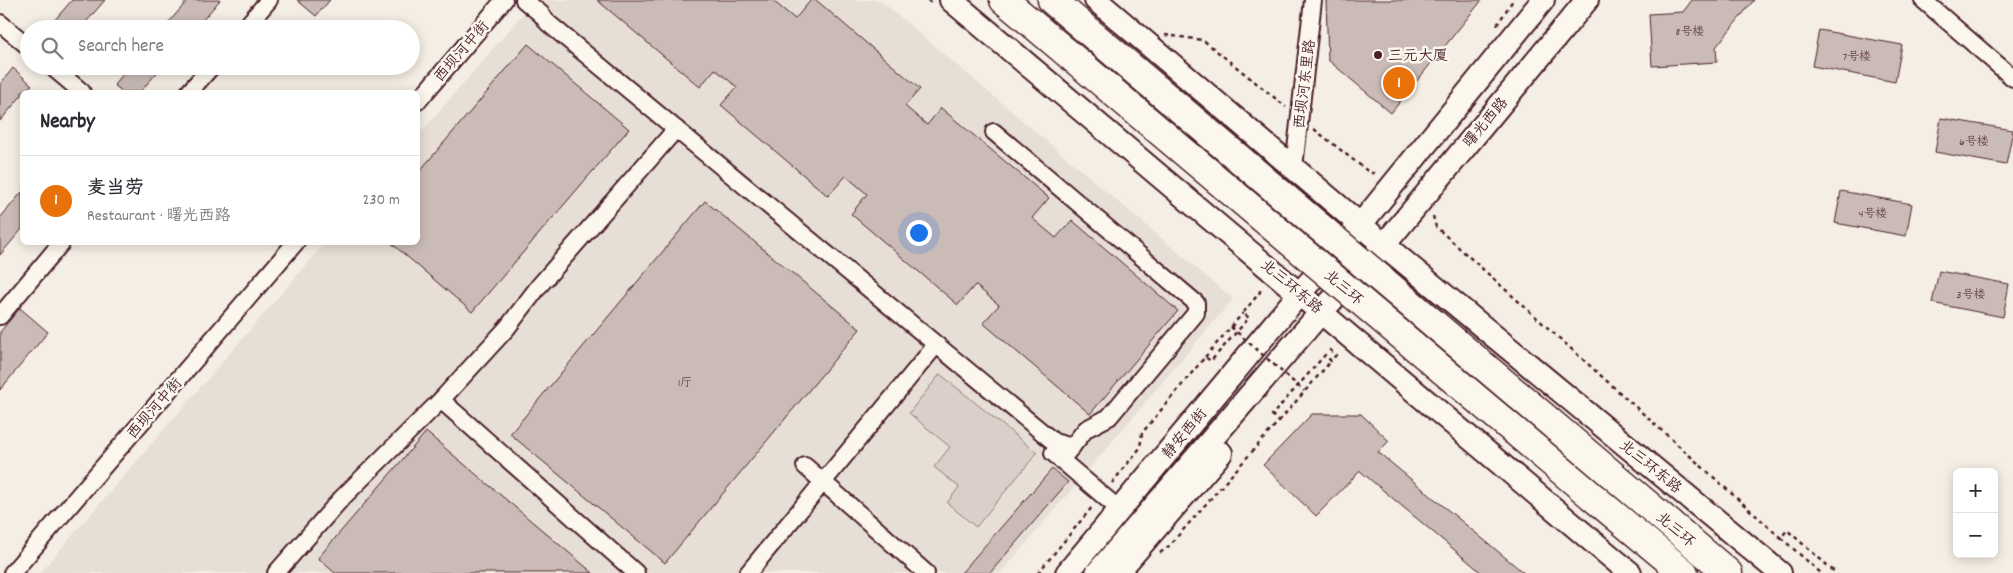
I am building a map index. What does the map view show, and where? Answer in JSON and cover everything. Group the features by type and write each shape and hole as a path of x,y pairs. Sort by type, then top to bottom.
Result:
{"highway":[{"name":"北三环","path":"1004,0 1684,573"},
{"name":"北三环","path":"1052,0 1728,573"}],"street":[{"path":"252,20 269,0"},
{"name":"西坝河中街","path":"420,99 504,0"},
{"path":"524,0 541,14 548,23 1054,442 1072,447"},
{"path":"1096,0 1361,224 1543,0"},
{"name":"西坝河东里路","path":"1294,167 1313,0"},
{"name":"曙光西路","path":"1327,315 1587,0"},
{"path":"1922,0 2013,78"},
{"name":"北三环东路","path":"943,3 1186,196 1630,573"},
{"path":"0,23 20,40"},
{"path":"62,75 80,90"},
{"path":"191,90 204,75"},
{"path":"1186,196 1248,128"},
{"path":"284,570 342,499 441,400 507,328 539,286 676,129"},
{"path":"994,132 1196,303 1196,313 1109,417 1086,429 1072,447 1057,457 1111,502 1052,573"},
{"name":"北三环东路","path":"1361,224 1780,573"},
{"name":"静安西街","path":"1067,573 1111,502 1295,288 1361,224"},
{"path":"0,316 59,245"},
{"name":"西坝河中街","path":"12,573 293,245"},
{"path":"1117,573 1160,525 1327,315"},
{"name":"静安西街","path":"1097,573 1327,315"},
{"path":"748,573 936,344"},
{"path":"1443,414 1503,344"},
{"path":"441,400 636,573"},
{"path":"804,466 926,573"},
{"path":"1116,550 1160,525"}],"path":[{"path":"928,0 943,3"},
{"path":"1495,29 1512,0"},
{"path":"1164,35 1203,40 1370,173 1381,174"},
{"path":"1432,214 1436,227 1821,573"},
{"path":"1038,573 1111,502 1140,448 1142,433 1260,292 1260,282"},
{"path":"1205,357 1211,361 1249,318 1243,313"},
{"path":"1231,327 1304,392"},
{"path":"1156,557 1169,546 1332,361 1336,355 1330,350 1333,348 1340,350"},
{"path":"1279,421 1272,415 1313,368 1325,355 1332,361"},
{"path":"1781,538 1787,530 1836,573"}],"shaded area":[{"path":"535,0 880,0 1233,299 1001,573 40,573 323,245 420,245 420,134"},
{"path":"940,374 1037,453 976,527 947,503 959,487 934,467 950,447 909,413"}],"building":[{"path":"72,0 105,0 88,20 55,20"},
{"path":"188,0 220,0 203,20 171,20"},
{"path":"297,0 330,0 316,16"},
{"path":"597,0 772,0 795,19 811,0 816,0 920,89 905,106 927,125 941,108 1049,198 1032,218 1056,238 1072,220 1178,311 1090,414 983,323 999,305 975,285 958,305 851,214 867,194 846,176 828,196 721,105 737,87 715,69 700,87"},
{"path":"1326,0 1482,0 1391,113 1328,60"},
{"path":"1692,0 1754,0 1716,47 1717,62 1652,66 1649,14 1683,12"},
{"path":"1819,30 1902,45 1895,82 1812,66"},
{"path":"528,44 629,129 472,312 394,245 420,245 420,171"},
{"path":"13,68 32,85 25,90 20,90 20,97 0,121 0,84"},
{"path":"122,75 155,75 142,90 120,90 114,85"},
{"path":"1941,118 2013,130 2006,165 1935,152"},
{"path":"1841,191 1912,204 1906,236 1835,223"},
{"path":"20,194 20,231 0,255 0,218"},
{"path":"705,201 860,329 665,563 510,434"},
{"path":"1939,271 2009,284 2003,317 1932,303"},
{"path":"20,308 48,332 0,390 0,332"},
{"path":"1312,414 1361,414 1389,441 1378,452 1524,573 1482,573 1360,471 1316,516 1263,465"},
{"path":"426,432 593,573 335,573 318,558"},
{"path":"1052,469 1068,482 990,573 961,573"}],"place":[{"name":"三元大厦","path":"1378,55"},
{"name":"麦当劳","path":"1399,83"}]}
